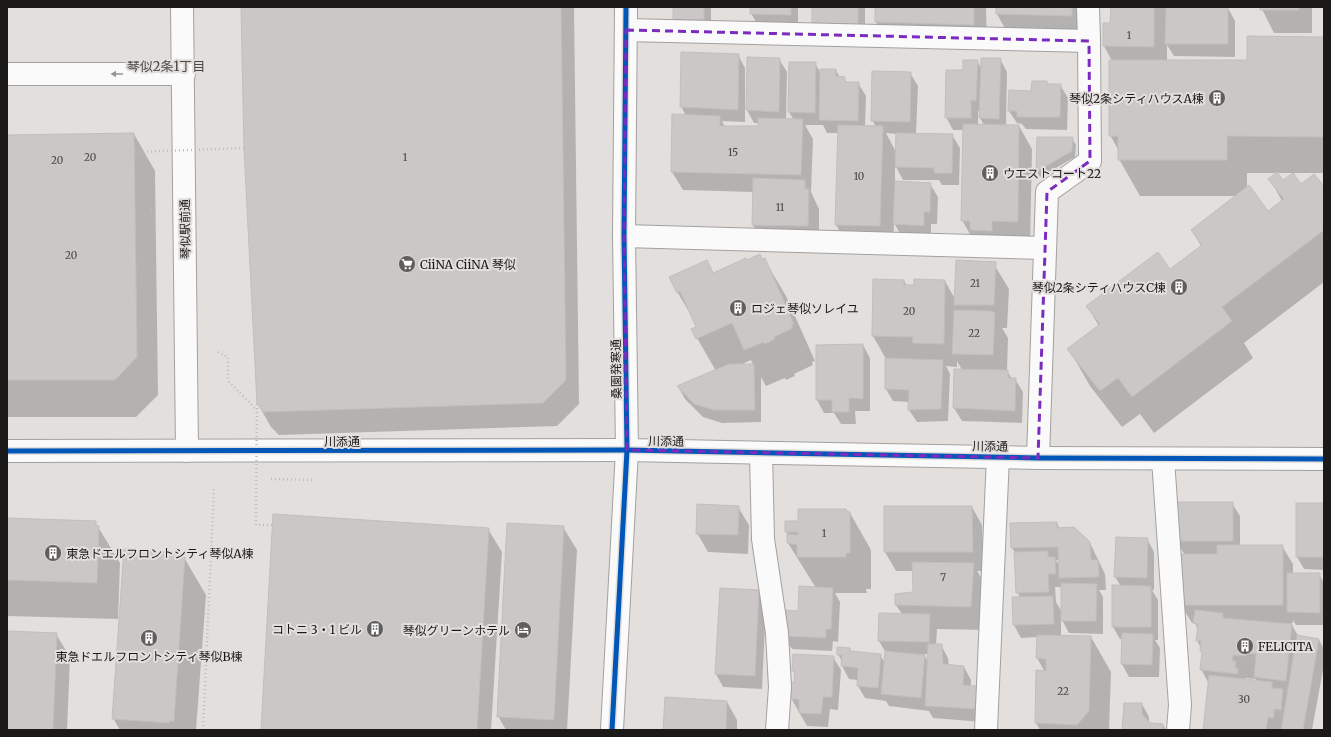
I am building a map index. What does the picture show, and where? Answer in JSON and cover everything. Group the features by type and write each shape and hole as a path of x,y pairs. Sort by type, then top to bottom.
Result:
{"street":[{"name":"琴似駅前通","path":"182,7 184,74 187,451"},
{"name":"桑園発寒通","path":"612,730 627,450 624,236 626,7"},
{"path":"1038,458 1047,192 1090,161 1088,7"},
{"path":"626,30 1089,41"},
{"path":"7,74 184,74"},
{"path":"624,236 1044,248"},
{"name":"川添通","path":"7,451 627,450 998,456 1038,458 1324,459"},
{"path":"761,453 763,539 777,633 780,687 777,730"},
{"path":"986,730 998,456"},
{"path":"1163,459 1180,705 1178,730"}],"path":[{"path":"135,152 244,148"},
{"path":"218,352 228,357 228,381 257,410"},
{"path":"257,404 256,525 273,525"},
{"path":"256,478 314,480"},
{"path":"202,730 214,488"}],"highlighted area":[{"path":"626,30 1089,41 1090,161 1047,192 1038,458 627,450 624,236"}],"building":[{"name":"CiiNA CiiNA 琴似","path":"241,7 561,7 566,380 543,403 264,412 257,404 244,148"},
{"path":"673,7 704,7 704,20 673,19"},
{"path":"750,7 791,7 791,15 750,14"},
{"path":"812,7 858,7 858,25 812,23"},
{"path":"875,7 974,7 974,25 875,22"},
{"path":"996,7 1072,7 1072,16 996,14"},
{"path":"1111,7 1154,7 1154,47 1103,46 1103,23 1110,23"},
{"path":"1166,7 1228,7 1228,44 1165,44"},
{"path":"1260,7 1299,7 1299,10 1260,10"},
{"name":"琴似2条シティハウスA棟","path":"1247,36 1324,37 1324,137 1227,136 1227,160 1118,160 1118,136 1109,136 1109,60 1247,60"},
{"path":"681,52 739,54 738,110 680,107"},
{"path":"747,57 780,58 779,112 746,110"},
{"path":"981,58 1001,58 999,119 979,118"},
{"path":"963,60 978,60 976,101 971,100 971,118 945,118 946,70 963,70"},
{"path":"789,62 816,62 815,113 788,112"},
{"path":"820,69 836,69 836,76 845,77 845,82 859,82 858,121 819,120"},
{"path":"872,71 911,72 910,122 871,121"},
{"path":"1032,81 1047,81 1047,84 1061,84 1060,117 1017,117 1017,111 1008,111 1009,90 1031,91"},
{"path":"672,114 720,116 720,126 758,126 758,118 803,119 801,175 671,172"},
{"name":"ウエストコート22","path":"963,124 1019,125 1018,222 992,221 992,231 970,230 970,221 961,221"},
{"path":"838,125 883,126 880,226 835,225"},
{"path":"134,133 137,357 115,380 7,380 7,135"},
{"path":"896,133 953,134 952,173 934,173 934,168 895,167"},
{"path":"1037,137 1073,137 1072,151 1036,172"},
{"name":"琴似2条シティハウスC棟","path":"1277,172 1283,180 1293,173 1301,184 1314,174 1324,186 1324,230 1222,307 1232,321 1132,397 1118,378 1100,391 1067,349 1100,324 1086,306 1158,252 1170,269 1202,245 1191,230 1249,185 1268,211 1284,199 1268,179"},
{"path":"753,178 805,180 805,189 809,189 808,226 752,225"},
{"path":"895,181 931,183 930,212 924,212 924,226 893,224"},
{"name":"ロジェ琴似ソレイユ","path":"760,254 762,259 765,258 794,324 791,325 793,328 774,337 775,339 765,344 764,342 744,350 732,323 696,339 691,329 696,327 680,291 677,293 669,277 707,260 713,273 746,258 747,260"},
{"path":"956,260 996,262 994,305 954,305"},
{"path":"873,279 904,280 904,285 914,285 914,279 945,280 944,344 912,343 913,337 872,336"},
{"path":"954,310 991,311 995,313 993,355 952,354"},
{"path":"863,344 863,399 849,398 849,412 832,412 832,400 816,400 816,345"},
{"path":"885,358 943,360 941,409 908,410 909,390 885,389"},
{"path":"729,364 754,364 755,410 714,410 694,404 677,386"},
{"path":"954,369 1008,370 1008,378 1016,378 1015,411 953,408"},
{"path":"1175,502 1233,502 1233,541 1175,541"},
{"path":"1296,503 1324,503 1324,557 1296,557"},
{"path":"697,504 739,506 738,535 696,534"},
{"path":"884,506 972,506 973,552 884,552"},
{"path":"798,509 846,509 847,512 850,512 850,553 846,553 846,557 797,557 797,545 787,543 787,534 798,535 798,532 785,532 785,521 798,521"},
{"name":"コトニ 3・1 ビル","path":"273,514 489,528 477,730 261,730"},
{"name":"東急ドエルフロントシティ琴似A棟","path":"7,518 96,521 96,526 99,526 97,583 7,580"},
{"path":"1057,522 1057,528 1074,527 1090,542 1091,560 1098,560 1099,577 1059,578 1058,547 1011,548 1010,523"},
{"path":"507,523 564,526 554,720 497,717"},
{"path":"1116,537 1148,538 1147,578 1114,577"},
{"path":"1217,545 1283,545 1283,605 1180,605 1180,554 1217,554"},
{"name":"東急ドエルフロントシティ琴似B棟","path":"124,549 183,553 183,557 185,557 174,721 169,721 169,723 112,719"},
{"path":"1048,551 1048,557 1055,557 1056,574 1048,574 1049,592 1016,593 1014,552"},
{"path":"912,562 974,563 971,607 895,605 895,594 913,592"},
{"path":"1287,573 1320,573 1320,613 1287,612"},
{"path":"1061,583 1097,584 1096,621 1061,621"},
{"path":"1112,585 1151,586 1151,627 1112,627"},
{"path":"799,586 833,588 831,629 826,629 826,638 783,636 784,610 798,611"},
{"path":"720,588 759,590 755,676 715,674"},
{"path":"1053,596 1054,624 1013,625 1012,597"},
{"name":"FELICITA","path":"1195,610 1223,613 1223,618 1292,624 1286,681 1254,677 1256,654 1246,653 1245,656 1233,655 1232,661 1236,661 1235,668 1238,668 1238,674 1200,670 1202,651 1200,651 1201,641 1196,641 1198,624 1193,623"},
{"path":"879,613 930,614 929,642 878,641"},
{"path":"7,631 57,633 53,730 7,730"},
{"path":"1122,633 1153,634 1152,665 1121,664"},
{"path":"1037,635 1091,636 1089,711 1077,725 1035,723 1036,670 1046,671 1046,659 1036,658"},
{"path":"1297,635 1319,639 1303,730 1281,730"},
{"path":"928,644 942,644 943,664 964,666 963,685 978,686 977,709 925,706"},
{"path":"837,647 850,648 850,651 881,654 878,688 857,686 858,668 841,666 842,655 837,655"},
{"path":"885,651 925,655 921,698 881,694"},
{"path":"793,654 834,656 832,697 823,697 821,714 799,713 799,699 790,699 791,682 794,682 795,671 792,671"},
{"path":"1209,675 1272,682 1272,688 1283,689 1281,710 1274,709 1274,718 1268,717 1266,730 1203,730"},
{"path":"665,697 727,701 726,730 663,730"},
{"path":"1124,703 1142,703 1142,714 1150,723 1163,724 1163,730 1122,730"}],"cycle path":[{"path":"612,730 627,450 624,236 626,7"},
{"path":"7,451 627,450 1038,458 1324,459"}],"place":[{"name":"琴似2条シティハウスA棟","path":"1217,98"},
{"name":"ウエストコート22","path":"990,173"},
{"name":"CiiNA CiiNA 琴似","path":"407,264"},
{"name":"琴似2条シティハウスC棟","path":"1179,287"},
{"name":"ロジェ琴似ソレイユ","path":"738,308"},
{"name":"東急ドエルフロントシティ琴似A棟","path":"53,553"},
{"name":"コトニ 3・1 ビル","path":"375,629"},
{"name":"琴似グリーンホテル","path":"523,630"},
{"name":"東急ドエルフロントシティ琴似B棟","path":"149,638"},
{"name":"FELICITA","path":"1245,646"}],"district":[{"name":"琴似2条1丁目","path":"166,66"}]}
